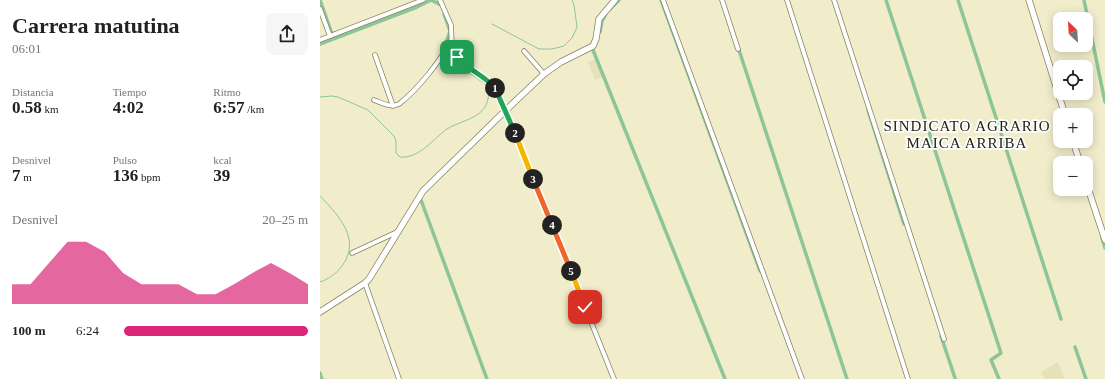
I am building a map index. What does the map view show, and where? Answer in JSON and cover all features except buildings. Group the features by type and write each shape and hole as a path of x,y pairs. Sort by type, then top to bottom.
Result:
{"street":[{"path":"320,40 423,0"},
{"path":"440,0 451,25 452,48 457,57 468,68 489,81 495,88 506,110 614,379"},
{"path":"320,312 365,283 372,275 423,191 506,110 544,74 561,62 593,46 596,39 599,19 615,0"},
{"path":"663,0 802,379"},
{"path":"722,0 738,49"},
{"path":"787,0 908,379"},
{"path":"834,0 944,339"},
{"path":"1029,0 1063,108"},
{"path":"320,9 330,36"},
{"path":"374,100 393,106 402,101 419,84 448,48 452,39"},
{"path":"524,51 544,74"},
{"path":"375,55 393,106"},
{"path":"1091,196 1105,240"},
{"path":"352,253 398,232"},
{"path":"365,283 399,379"}],"shaded area":[{"path":"595,60 603,77 595,80 588,62"},
{"path":"1058,362 1065,379 1044,379 1041,372"}],"waterway":[{"path":"320,0 332,34 335,33"},
{"path":"320,44 417,7 431,0 441,5"},
{"path":"492,24 539,49 552,49 564,46 572,38 577,27 572,0"},
{"path":"610,9 619,0"},
{"path":"661,0 760,271"},
{"path":"886,0 1001,353 991,360 999,379"},
{"path":"958,0 1061,319"},
{"path":"1084,0 1105,102"},
{"path":"444,14 450,31 445,47"},
{"path":"600,32 602,21 606,14"},
{"path":"738,47 847,379"},
{"path":"593,50 725,379"},
{"path":"320,97 338,97 368,110 394,136 396,141 396,153 400,157 407,157 420,152 447,129 477,115 486,106 489,95 485,84 458,65 452,56"},
{"path":"868,110 904,224"},
{"path":"320,196 340,219 349,237 350,246 348,256 340,269 330,277 320,282"},
{"path":"421,200 487,379"},
{"path":"1102,238 1105,248"},
{"path":"941,336 955,378"},
{"path":"1075,347 1086,379"},
{"path":"320,373 322,379"}],"district":[{"name":"SINDICATO AGRARIO MAICA ARRIBA","path":"967,134"}],"route":[{"path":"457,57 468,68 489,81 495,88 506,110 585,307"}]}
